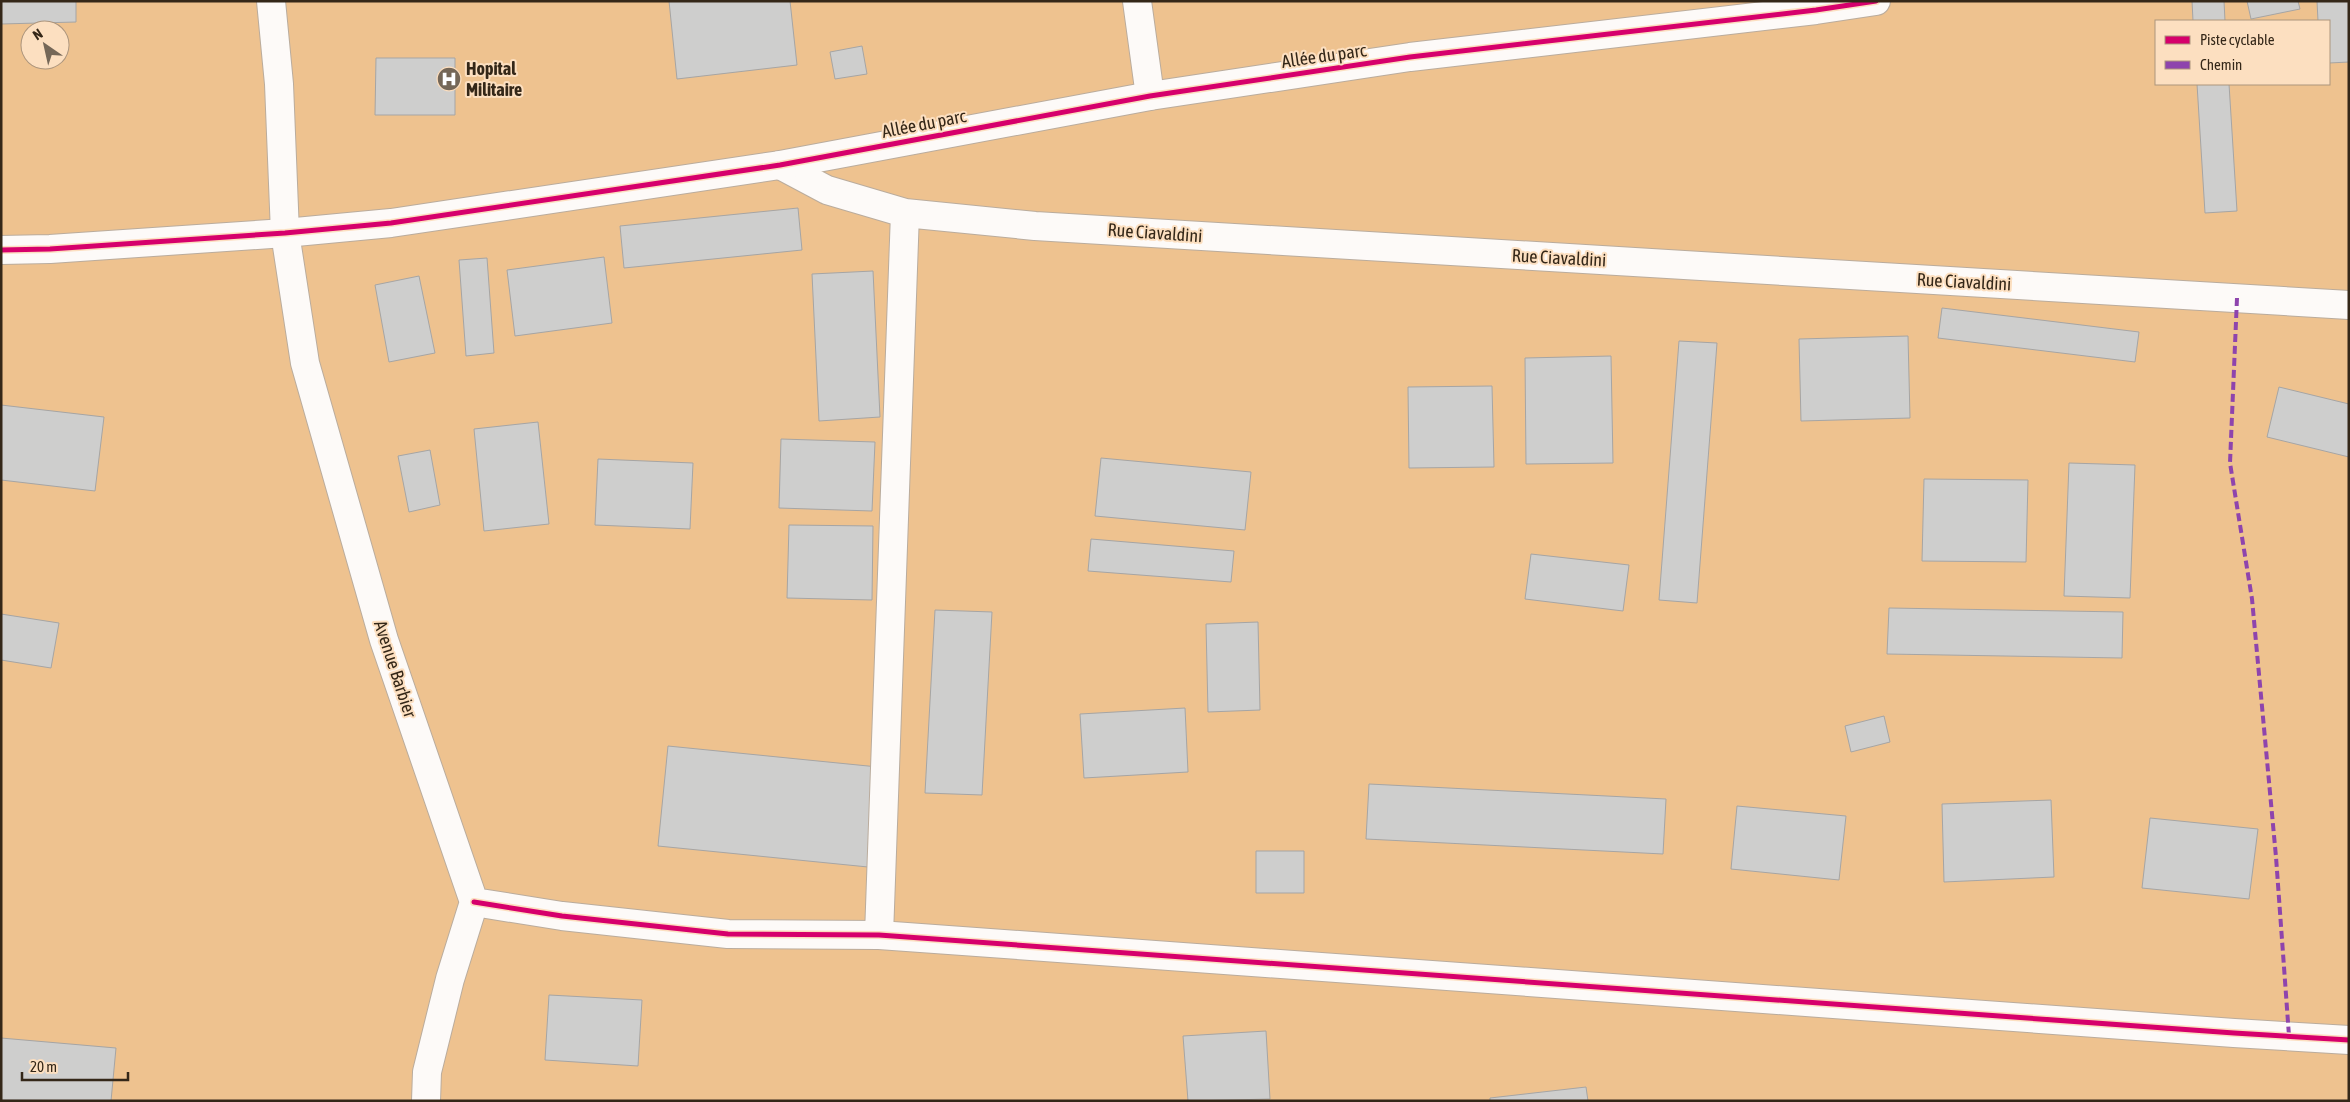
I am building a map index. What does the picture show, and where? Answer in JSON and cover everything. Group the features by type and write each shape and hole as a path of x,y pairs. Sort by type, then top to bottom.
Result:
{"street":[{"name":"Avenue Barbier","path":"271,1 279,84 285,233 305,363 384,640 474,902"},
{"path":"1137,1 1150,96"},
{"name":"Allée du parc","path":"1,250 50,249 285,233 391,223 780,165 1150,96 1410,57 1816,10 1876,1"},
{"name":"Rue Ciavaldini","path":"780,165 827,190 905,213 1035,226 2349,306"},
{"path":"879,935 905,213"},
{"path":"426,1101 427,1072 450,979 474,902 562,916 728,934 879,935 2214,1032 2349,1040"}],"shaded area":[{"path":"1,1 2349,1 2349,1101 1,1101"}],"building":[{"path":"1,1 76,1 76,22 70,22 70,20 20,20 20,23 1,24"},
{"path":"669,1 790,1 797,65 677,79"},
{"path":"2192,1 2224,1 2225,20 2193,20"},
{"path":"2247,1 2298,1 2300,9 2251,19"},
{"path":"2317,1 2349,1 2349,62 2330,63 2330,20 2318,20"},
{"path":"862,46 867,74 835,79 830,52"},
{"path":"376,58 455,58 455,115 375,115"},
{"path":"2197,85 2229,85 2237,211 2205,213"},
{"path":"798,208 802,250 624,268 620,226"},
{"path":"604,257 612,323 515,336 507,270"},
{"path":"487,258 494,353 466,356 459,260"},
{"path":"873,271 880,417 819,421 812,274"},
{"path":"419,276 435,353 389,362 375,285"},
{"path":"1942,308 2139,332 2135,362 1938,338"},
{"path":"1908,336 1910,418 1801,421 1799,339"},
{"path":"1679,341 1717,343 1697,603 1659,600"},
{"path":"1611,356 1613,463 1526,464 1525,358"},
{"path":"1492,386 1494,467 1409,468 1408,387"},
{"path":"2279,387 2349,404 2349,457 2267,437"},
{"path":"1,405 104,417 95,491 1,480"},
{"path":"538,422 549,524 484,531 474,429"},
{"path":"781,439 875,442 872,511 779,508"},
{"path":"430,450 440,505 409,512 398,456"},
{"path":"1101,458 1251,472 1245,530 1095,516"},
{"path":"598,459 693,463 690,529 595,525"},
{"path":"2069,463 2135,465 2130,598 2064,596"},
{"path":"1924,479 2028,480 2026,562 1922,561"},
{"path":"789,525 873,526 872,600 787,598"},
{"path":"1091,539 1234,551 1231,582 1088,571"},
{"path":"1531,554 1629,565 1623,611 1525,599"},
{"path":"1889,608 2123,612 2122,658 1887,654"},
{"path":"935,610 992,612 982,795 925,793"},
{"path":"1,614 59,623 51,668 1,660"},
{"path":"1258,622 1260,710 1208,712 1206,624"},
{"path":"1185,708 1188,772 1084,778 1080,714"},
{"path":"1884,716 1890,742 1851,752 1845,726"},
{"path":"668,746 878,767 868,867 658,846"},
{"path":"1369,784 1666,799 1663,854 1366,839"},
{"path":"2051,800 2054,877 1944,882 1942,804"},
{"path":"1737,806 1846,816 1839,880 1731,869"},
{"path":"2150,818 2258,829 2249,899 2142,888"},
{"path":"1256,851 1304,851 1304,893 1256,893"},
{"path":"549,995 642,1000 638,1066 545,1060"},
{"path":"1266,1031 1270,1099 1188,1101 1183,1036"},
{"path":"1,1038 116,1048 111,1101 1,1100"},
{"path":"1586,1087 1588,1101 1490,1101 1490,1098"}],"marked path":[{"path":"2237,298 2230,463 2252,599 2276,857 2289,1036"}],"cycle path":[{"path":"1,250 50,249 285,233 391,223 780,165 1150,96 1410,57 1816,10 1876,1"},
{"path":"474,902 562,916 728,934 879,935 2349,1040"}],"place":[{"name":"Hopital Militaire","path":"449,79"}]}
